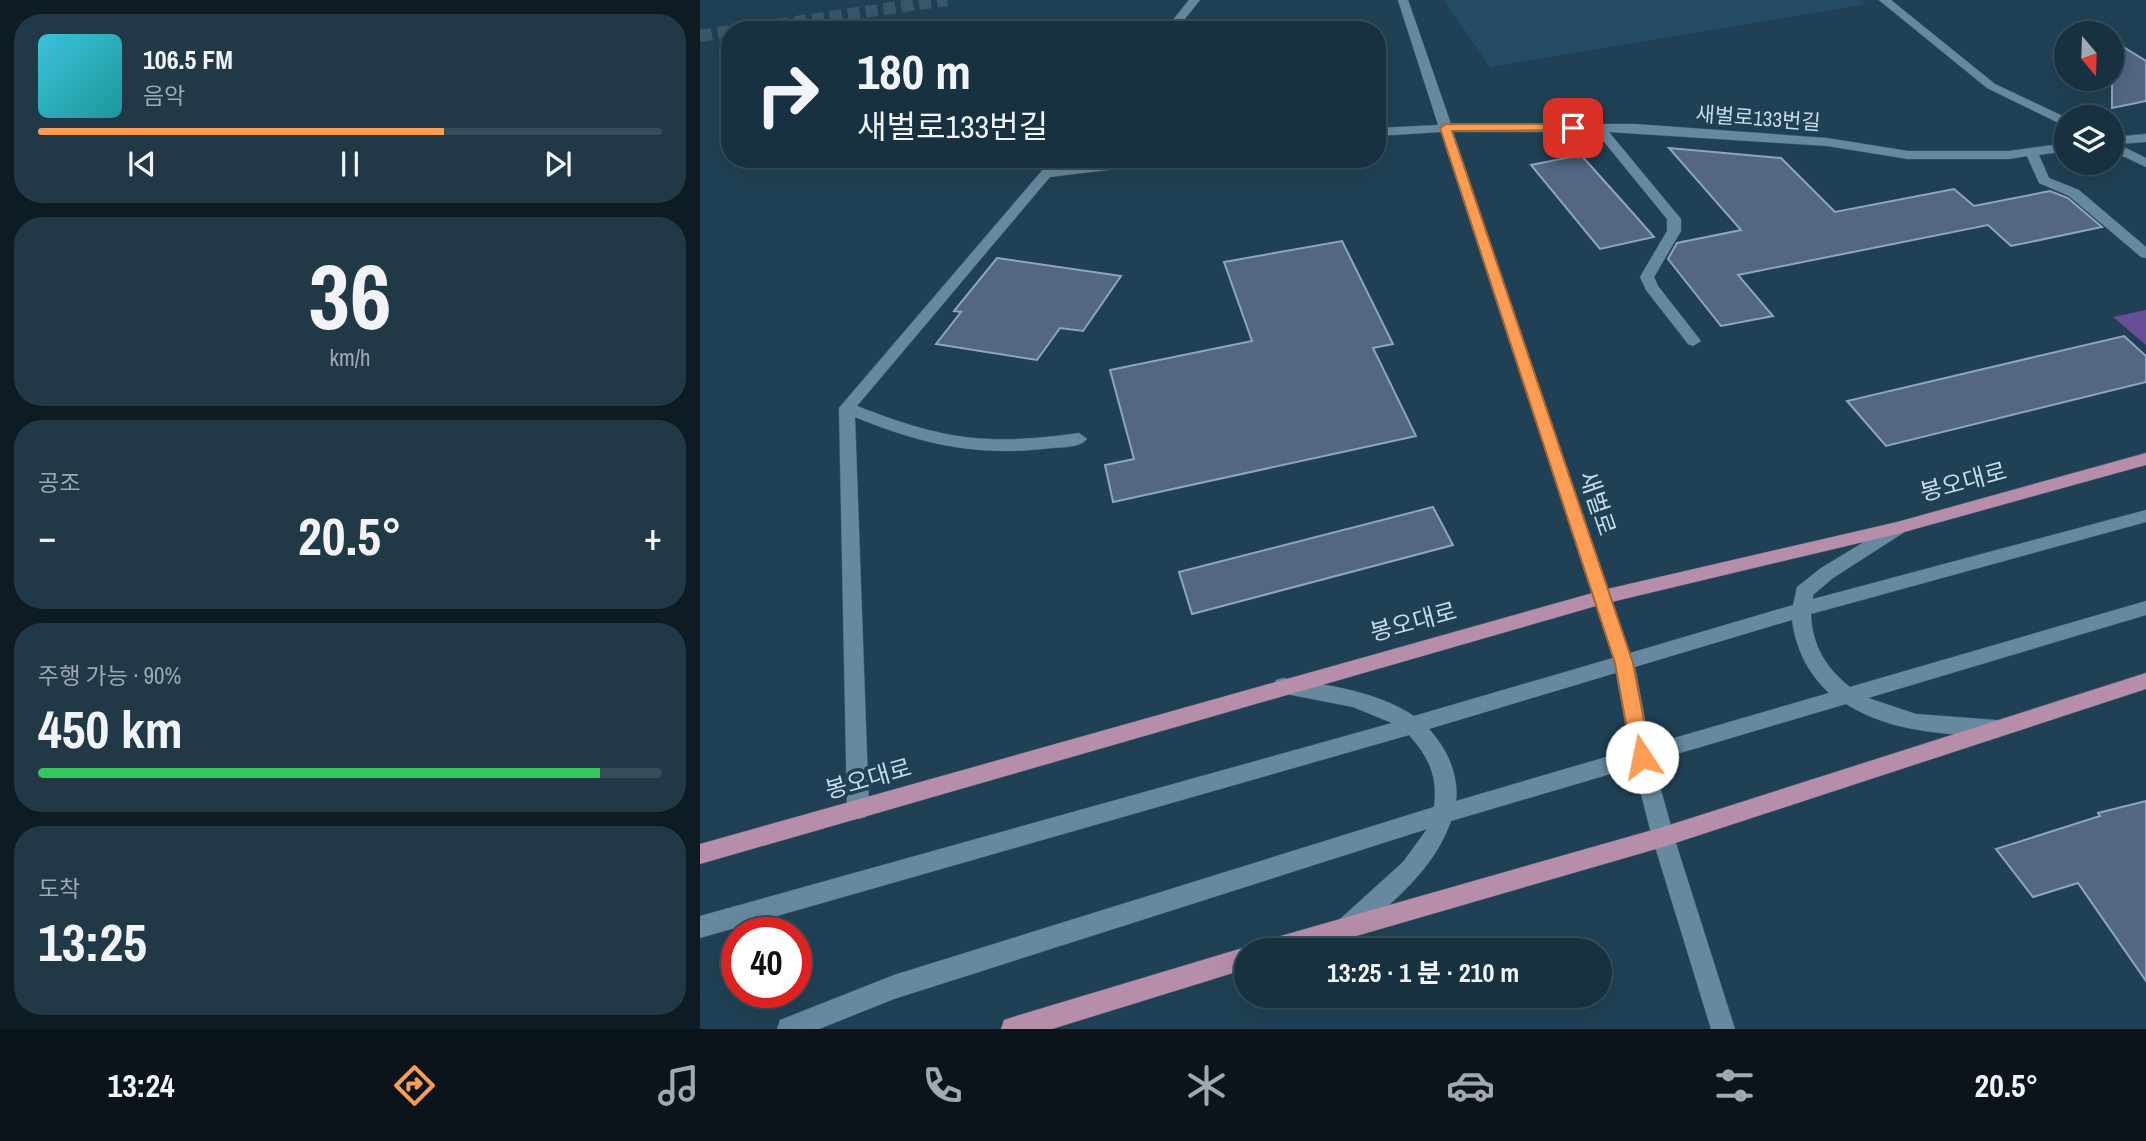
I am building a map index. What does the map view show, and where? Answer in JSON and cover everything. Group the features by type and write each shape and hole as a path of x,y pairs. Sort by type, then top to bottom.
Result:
{"main road":[{"name":"봉오대로","path":"700,854 1603,597 1897,528 2146,459"},
{"path":"1309,938 1663,837 2146,681"},
{"path":"1013,1029 1234,962"}],"street":[{"path":"1178,21 1195,0"},
{"name":"새벌로","path":"1403,0 1624,663 1642,757 1663,837 1723,1029"},
{"path":"1884,0 1991,86 2054,118"},
{"name":"새벌로133번길","path":"1386,131 1446,128 1635,128 1827,142 1908,155 2009,155 2054,149"},
{"path":"1599,128 1674,219 1674,231 1647,277 1651,287 1693,341"},
{"path":"2124,142 2146,138"},
{"path":"2124,151 2146,163"},
{"path":"2032,152 2044,180 2074,193 2146,254"},
{"path":"858,810 847,408 1051,168"},
{"path":"1046,174 1094,168"},
{"path":"847,408 935,440 976,445 1041,444 1079,439"},
{"path":"700,927 1413,725 1800,610 2146,516"},
{"path":"1897,528 1827,573 1804,592 1800,610 1802,633 1810,656 1825,679 1847,696 1873,710 1907,721 1996,729"},
{"path":"789,1029 894,987 1443,814 2146,608"},
{"path":"1283,686 1343,696 1381,707 1413,725 1435,749 1448,782 1443,814 1428,847 1395,884 1348,926"}],"shaded area":[{"path":"1444,0 1862,0 1866,4 1490,67"},
{"path":"2146,310 2146,345 2113,317"}],"building":[{"path":"2124,47 2146,61 2146,101 2112,105 2112,91 2124,91"},
{"path":"1669,148 1781,158 1835,212 1954,189 1974,206 2050,191 2068,198 2102,227 2011,246 1988,225 1738,275 1773,316 1721,326 1668,259 1677,243 1741,230"},
{"path":"1581,155 1654,237 1600,249 1531,165"},
{"path":"1342,241 1393,344 1373,348 1416,436 1113,502 1105,465 1134,459 1110,370 1252,341 1224,262"},
{"path":"997,258 1121,276 1083,331 1060,328 1037,360 936,344 961,312 954,311"},
{"path":"2124,336 2146,356 2146,382 1886,446 1847,401"},
{"path":"1433,507 1453,545 1192,614 1179,572"},
{"path":"2146,801 2146,981 2078,883 2033,897 1996,849 2100,816 2098,813"}],"tunnel":[{"path":"803,21 947,0"},
{"path":"700,36 721,32"}],"route":[{"path":"1573,128 1446,128 1624,663 1642,757"}]}
